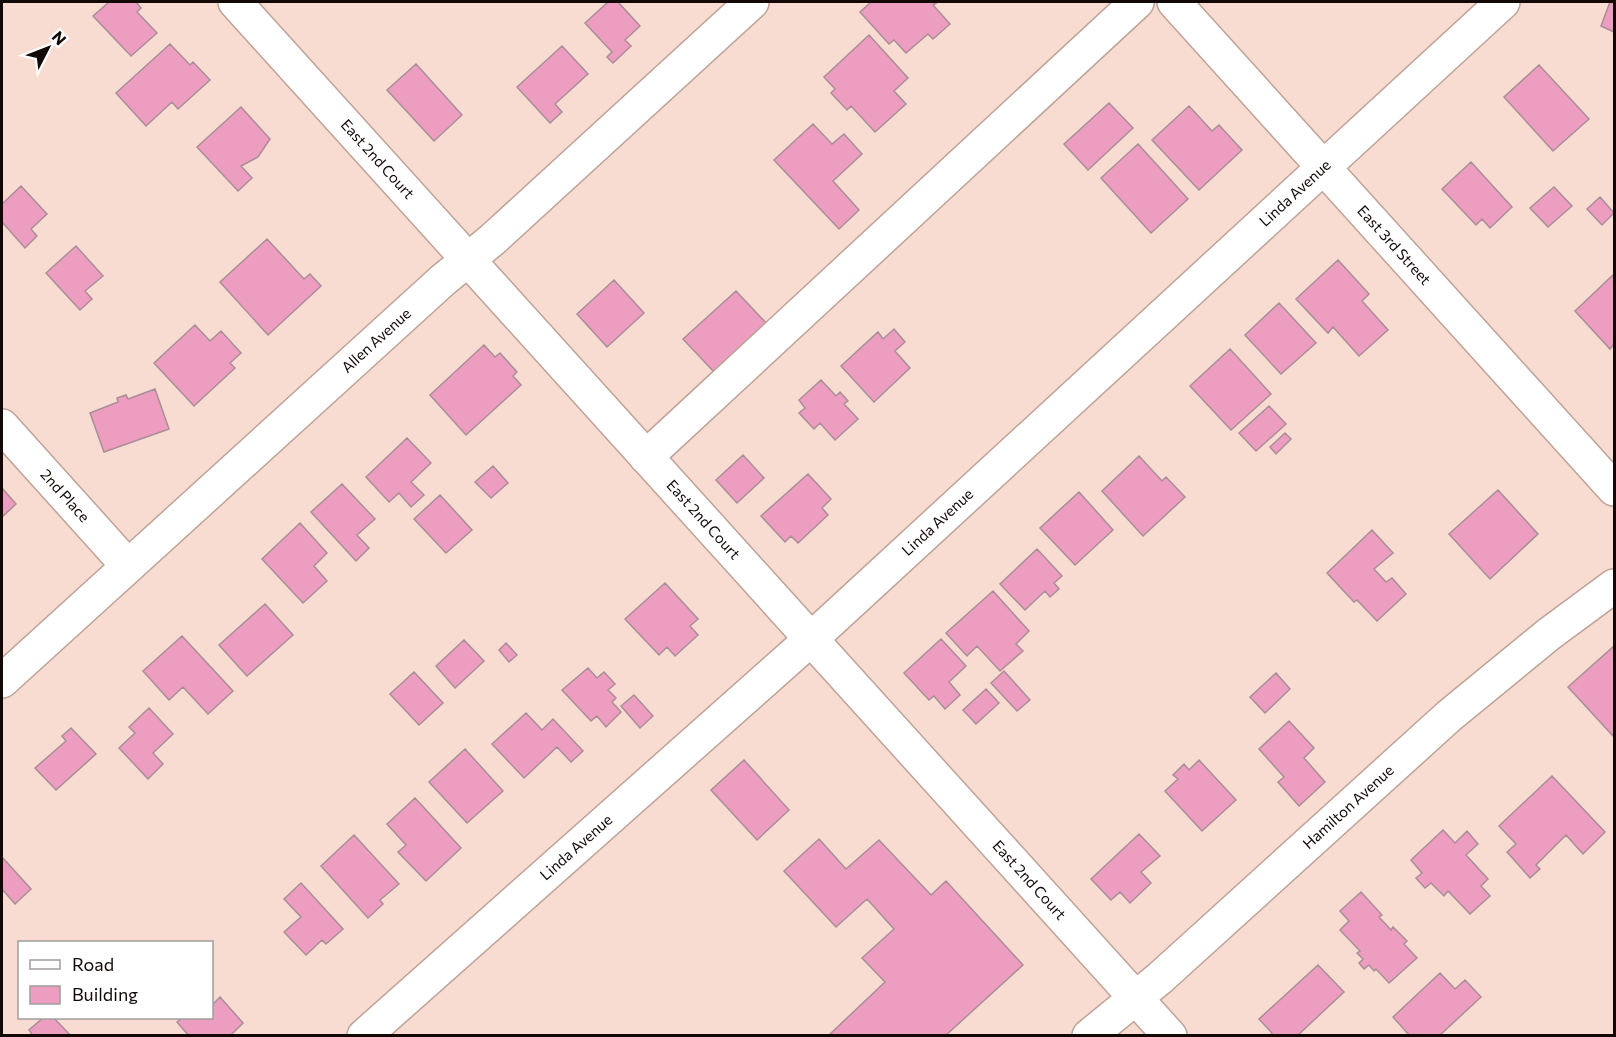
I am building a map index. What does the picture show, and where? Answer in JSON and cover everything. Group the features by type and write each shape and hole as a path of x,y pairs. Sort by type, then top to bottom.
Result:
{"street":[{"name":"East 2nd Court","path":"235,2 810,640 1170,1035"},
{"name":"Allen Avenue","path":"2,681 752,2"},
{"path":"646,457 1137,2"},
{"name":"East 3rd Street","path":"1174,2 1614,489"},
{"name":"Linda Avenue","path":"364,1035 810,640 1503,2"},
{"name":"2nd Place","path":"2,426 128,566"},
{"name":"Hamilton Avenue","path":"1089,1035 1160,978 1449,716 1549,633 1614,586"}],"building":[{"path":"109,2 136,2 141,8 137,12 157,33 131,56 93,16"},
{"path":"608,2 618,2 640,26 625,40 631,46 613,63 607,57 612,52 585,23"},
{"path":"871,2 938,2 933,5 950,24 933,39 928,34 906,53 894,40 889,44 860,12"},
{"path":"1610,2 1614,2 1614,32 1601,26"},
{"path":"869,35 908,78 894,91 906,104 875,132 851,106 847,110 831,93 835,89 824,77"},
{"path":"170,44 190,65 193,62 210,80 178,109 172,102 146,126 116,93"},
{"path":"562,46 588,74 555,104 562,112 550,123 517,87"},
{"path":"416,64 462,115 434,141 387,90"},
{"path":"1539,65 1589,119 1553,151 1504,97"},
{"path":"1109,103 1133,128 1088,170 1064,144"},
{"path":"1189,106 1212,131 1219,125 1242,150 1199,190 1152,140"},
{"path":"241,107 270,139 258,157 241,166 252,178 238,191 197,147"},
{"path":"813,124 832,144 844,134 862,154 833,181 859,210 839,229 774,160"},
{"path":"1138,144 1188,199 1151,233 1101,178"},
{"path":"1471,162 1512,207 1490,228 1482,219 1476,225 1442,189"},
{"path":"21,186 47,214 31,229 37,236 25,248 2,222 2,204"},
{"path":"1554,187 1572,206 1548,227 1530,208"},
{"path":"1600,197 1614,213 1602,225 1587,209"},
{"path":"267,239 304,279 310,274 321,286 268,335 220,282"},
{"path":"76,246 103,276 85,291 92,299 80,310 46,273"},
{"path":"1338,260 1369,294 1362,301 1388,330 1359,356 1333,327 1328,333 1296,299"},
{"path":"1614,274 1614,344 1610,349 1575,311"},
{"path":"614,280 644,313 607,347 577,314"},
{"path":"736,291 767,324 714,372 683,339"},
{"path":"1279,303 1316,343 1281,374 1245,335"},
{"path":"195,325 210,341 221,331 241,353 230,363 235,368 194,406 154,363"},
{"path":"894,329 905,342 895,351 910,368 874,402 841,366 878,332 883,339"},
{"path":"484,345 495,357 500,353 517,372 513,376 521,385 466,435 430,395"},
{"path":"1230,349 1271,394 1231,430 1190,386"},
{"path":"821,380 836,396 840,392 848,401 844,404 858,419 835,440 820,423 814,429 799,413 805,408 799,400"},
{"path":"155,389 169,429 104,452 90,413 118,402 117,398 126,395 128,399"},
{"path":"1269,406 1286,424 1256,451 1239,433"},
{"path":"1285,433 1291,439 1276,454 1270,447"},
{"path":"407,438 431,463 411,482 424,495 411,507 399,493 389,502 366,477"},
{"path":"743,455 764,478 737,503 716,480"},
{"path":"1139,456 1162,481 1166,477 1185,497 1143,536 1102,491"},
{"path":"493,466 508,483 491,498 475,482"},
{"path":"808,474 831,499 822,508 828,515 798,543 791,536 785,542 761,516"},
{"path":"342,484 375,519 357,535 369,548 356,561 311,512"},
{"path":"2,488 16,504 2,517"},
{"path":"1498,490 1538,534 1490,579 1449,534"},
{"path":"1079,492 1113,530 1075,565 1040,528"},
{"path":"440,495 472,530 446,553 414,519"},
{"path":"300,523 327,553 314,566 327,581 303,603 262,559"},
{"path":"1372,530 1393,553 1374,569 1386,582 1392,578 1406,594 1377,621 1357,600 1354,602 1327,573"},
{"path":"1037,549 1062,576 1054,583 1059,589 1050,597 1045,591 1025,610 1000,584"},
{"path":"665,583 698,619 690,626 698,635 675,656 667,647 659,655 625,619"},
{"path":"993,591 1029,631 1016,644 1023,651 1000,671 977,646 967,656 946,633"},
{"path":"265,604 293,635 247,676 219,645"},
{"path":"182,636 233,691 208,714 183,687 169,700 143,671"},
{"path":"941,639 966,666 949,682 960,695 945,709 934,696 929,700 904,673"},
{"path":"464,640 484,661 455,688 436,666"},
{"path":"506,643 517,655 509,662 499,650"},
{"path":"1614,646 1614,737 1568,687"},
{"path":"588,668 597,678 604,672 615,684 608,690 616,698 612,702 621,712 606,727 597,716 591,721 562,690"},
{"path":"1004,671 1030,700 1017,711 991,683"},
{"path":"414,672 443,703 419,725 390,694"},
{"path":"1276,673 1290,689 1265,713 1250,697"},
{"path":"986,689 999,703 976,724 963,710"},
{"path":"634,695 653,716 640,728 621,706"},
{"path":"149,708 173,734 153,753 163,764 148,779 119,748 135,733 129,727"},
{"path":"526,713 542,730 553,719 583,751 571,762 557,747 524,778 492,744"},
{"path":"1289,721 1314,748 1304,758 1325,782 1299,806 1278,782 1284,777 1259,749"},
{"path":"71,728 96,754 56,790 35,768 66,741 62,736"},
{"path":"465,749 503,791 467,823 429,782"},
{"path":"744,760 789,810 757,840 711,790"},
{"path":"1199,760 1236,800 1202,831 1165,791 1178,779 1173,775 1184,764 1189,770"},
{"path":"1552,776 1605,832 1583,854 1566,835 1536,865 1540,869 1530,878 1507,852 1516,844 1499,826"},
{"path":"415,798 461,848 426,881 398,852 406,845 387,824"},
{"path":"1443,830 1455,843 1467,831 1478,844 1466,855 1488,879 1481,886 1490,896 1470,914 1448,891 1444,896 1431,883 1425,888 1416,878 1422,873 1411,860"},
{"path":"1139,834 1160,856 1141,872 1151,883 1130,903 1120,892 1111,900 1091,879"},
{"path":"354,835 399,884 380,900 383,904 368,918 321,866"},
{"path":"819,839 846,869 879,840 931,895 946,881 1023,965 945,1036 828,1036 885,982 862,958 894,929 867,899 836,927 784,871"},
{"path":"2,857 31,889 15,904 2,889"},
{"path":"301,883 343,929 326,944 322,940 306,955 284,932 301,917 284,899"},
{"path":"1361,892 1382,915 1379,917 1391,930 1393,927 1407,941 1404,944 1417,958 1389,983 1369,965 1364,969 1359,963 1363,959 1357,953 1360,951 1340,930 1349,921 1340,911"},
{"path":"1318,965 1344,992 1297,1036 1270,1036 1272,1033 1259,1019"},
{"path":"1440,973 1455,989 1465,980 1481,997 1439,1036 1410,1036 1393,1017"},
{"path":"220,997 243,1023 230,1036 189,1036 177,1022 181,1019 213,1019 213,1004"},
{"path":"42,1019 55,1019 71,1036 33,1036 29,1030"}]}
